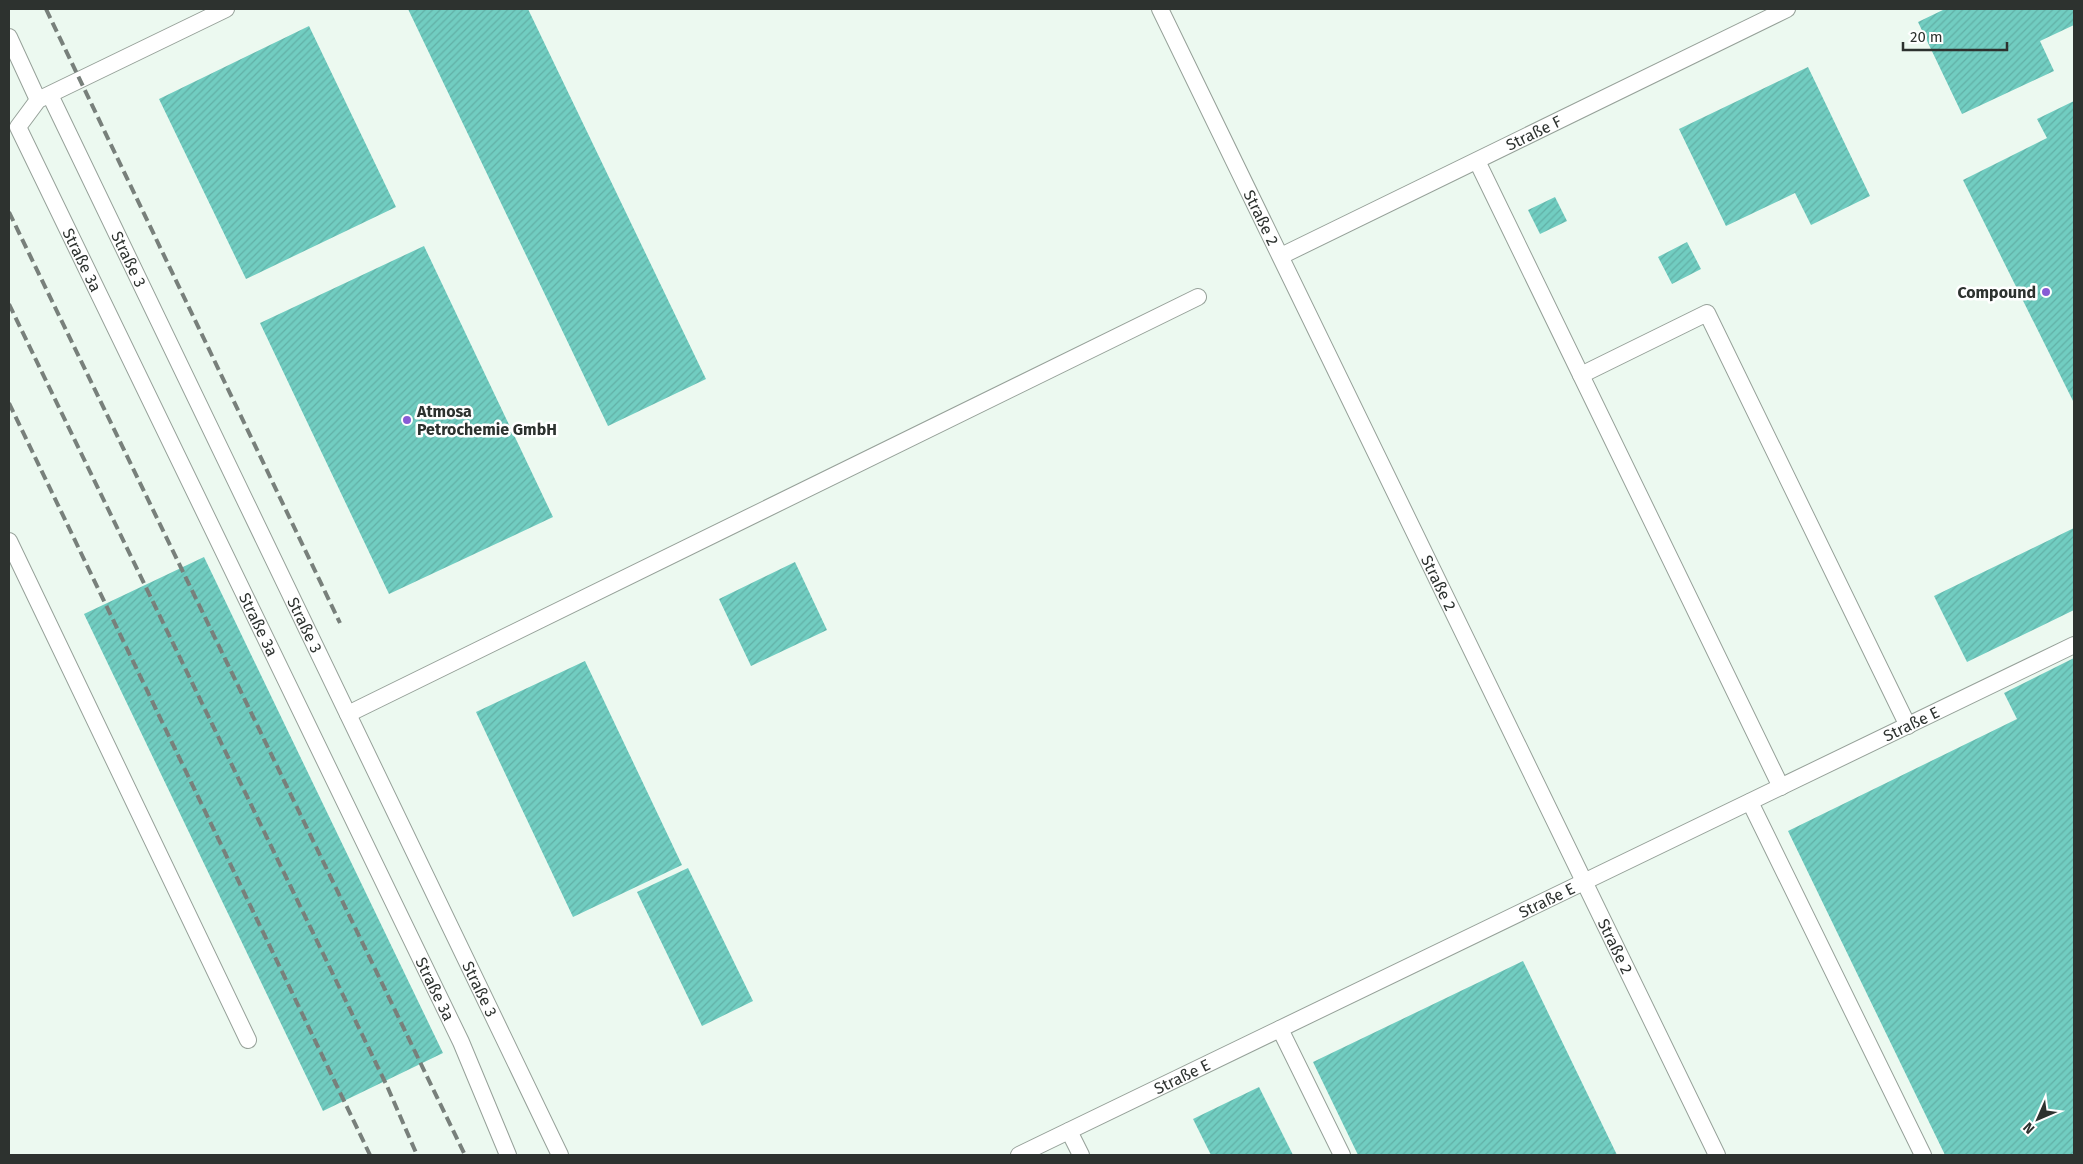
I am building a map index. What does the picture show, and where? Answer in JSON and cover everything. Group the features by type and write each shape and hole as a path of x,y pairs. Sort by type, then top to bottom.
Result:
{"lane":[{"path":"44,97 226,9"},
{"name":"Straße 2","path":"1160,9 1717,1155"},
{"name":"Straße F","path":"1281,256 1787,9"},
{"name":"Straße 3","path":"9,37 44,97 348,714 560,1155"},
{"name":"Straße 3a","path":"44,97 14,127 461,1042 508,1155"},
{"path":"1477,161 1781,787"},
{"path":"348,714 1198,297"},
{"path":"1581,374 1707,313 1908,726"},
{"path":"9,541 248,1040"},
{"name":"Straße E","path":"1019,1155 2074,645"},
{"path":"1750,802 1923,1155"},
{"path":"1280,1029 1342,1155"},
{"path":"1069,1131 1081,1155"}],"building":[{"path":"408,9 528,9 706,379 608,426"},
{"path":"1945,9 2074,9 2074,25 2040,41 2054,71 1962,114 1918,22"},
{"path":"309,26 396,207 246,279 159,99"},
{"path":"1808,67 1870,196 1811,225 1795,193 1726,226 1679,129"},
{"name":"Compound","path":"2074,101 2074,403 1963,180 2047,138 2037,119"},
{"path":"1555,197 1567,221 1540,234 1528,210"},
{"path":"1687,242 1701,269 1672,284 1658,257"},
{"name":"Atmosa Petrochemie GmbH","path":"424,246 553,517 389,594 260,323"},
{"path":"2074,528 2074,610 1967,662 1934,596"},
{"path":"204,557 443,1053 323,1111 84,614"},
{"path":"795,562 827,630 751,666 719,599"},
{"path":"2074,658 2074,1155 1945,1155 1788,831 2017,719 2004,693"},
{"path":"585,661 682,865 573,917 476,712"},
{"path":"688,868 753,1001 702,1026 637,892"},
{"path":"1523,961 1617,1155 1358,1155 1313,1062"},
{"path":"1259,1087 1293,1155 1211,1155 1193,1119"}],"railway":[{"path":"46,9 340,623"},
{"path":"9,212 465,1155"},
{"path":"9,304 387,1086 417,1155"},
{"path":"9,403 370,1155"}],"place":[{"name":"Compound","path":"2046,292"},
{"name":"Atmosa Petrochemie GmbH","path":"407,420"}]}
